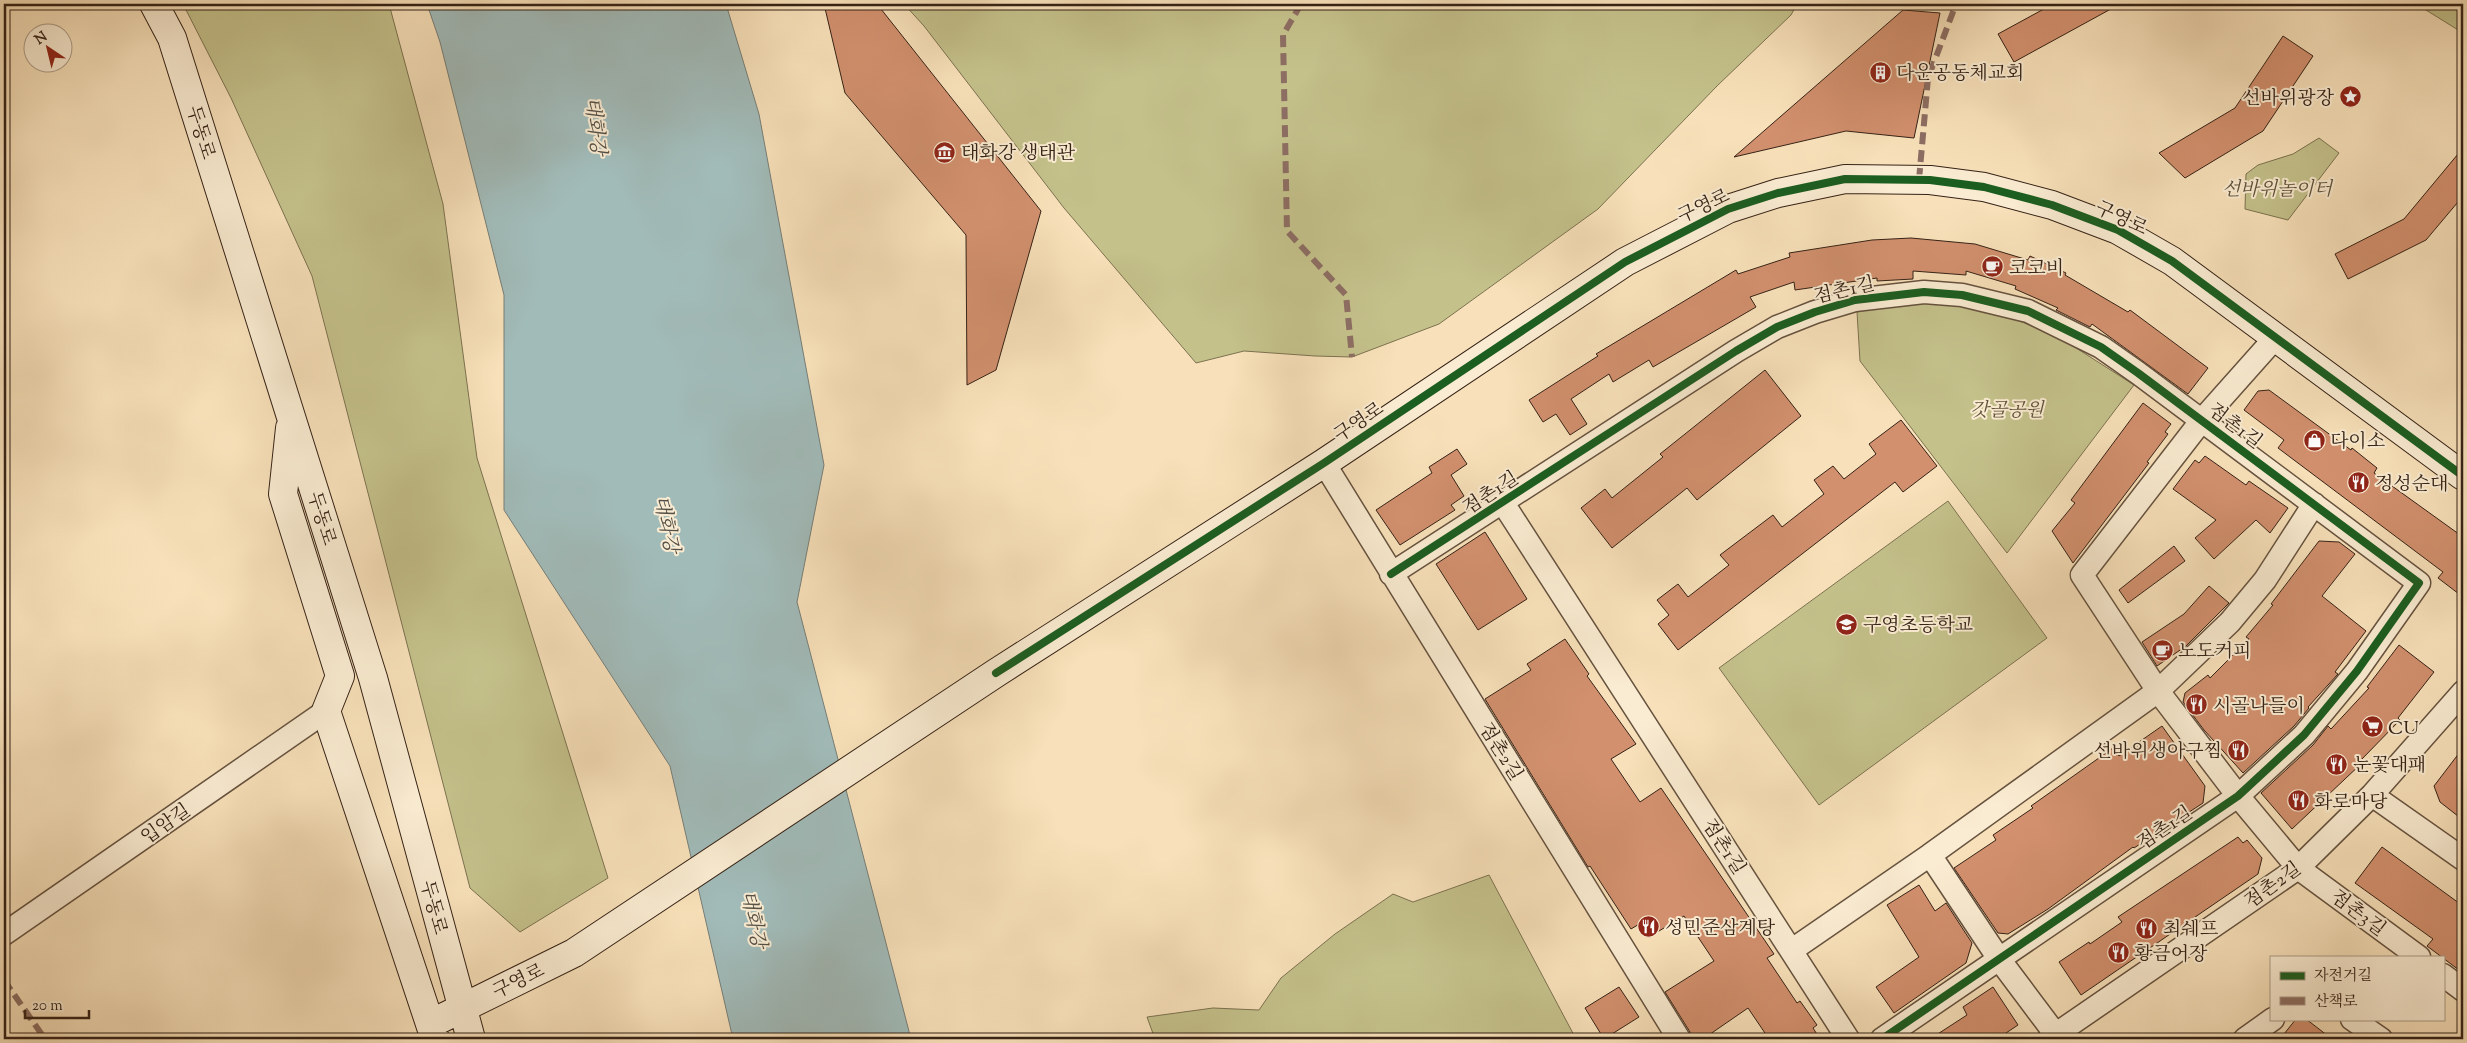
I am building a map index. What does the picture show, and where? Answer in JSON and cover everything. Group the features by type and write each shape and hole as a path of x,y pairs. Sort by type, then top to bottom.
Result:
{"main road":[{"name":"두동로","path":"154,4 172,38 373,678 472,1039"},
{"name":"구영로","path":"433,1032 463,1008 574,953 996,673 1324,463 1624,262 1728,208 1778,193 1845,179 1930,180 1984,187 2052,205 2118,230 2172,262 2463,476"},
{"path":"291,416 283,494 340,676 326,711 433,1032"}],"street":[{"name":"점촌1길","path":"1391,574 1685,383 1777,327 1814,312 1847,302 1888,295 1924,292 1962,295 2028,311 2101,347 2202,420 2419,583 2357,671 2304,735 2238,796 1882,1039"},
{"name":"점촌1길","path":"2158,692 2082,575 2202,420 2275,338"},
{"name":"점촌2길","path":"1324,463 1391,574 1584,881 1679,1039"},
{"name":"점촌1길","path":"1503,503 1848,1039"},
{"path":"1792,950 1930,855 2158,692 2230,622 2265,580 2314,504"},
{"name":"점촌3길","path":"2158,692 2238,796 2298,868 2418,956"},
{"name":"점촌2길","path":"2054,1038 2298,868 2372,795 2463,692"},
{"name":"입암길","path":"4,934 326,711"},
{"path":"2372,795 2463,859"},
{"path":"1930,855 2054,1038"},
{"path":"2444,976 2463,990"},
{"path":"2245,1039 2272,1020"},
{"path":"2353,1020 2381,1039"}],"green space":[{"path":"183,4 389,4 443,204 477,458 608,878 520,932 470,888 312,276 231,98"},
{"path":"904,4 1797,4 1791,15 1717,86 1598,209 1439,324 1352,357 1244,351 1196,363 1064,208 924,26"},
{"path":"2463,4 2463,33 2418,5"},
{"name":"선바위놀이터","path":"2319,138 2339,153 2288,220 2245,209 2246,174 2258,165 2293,154"},
{"name":"갓골공원","path":"1923,299 2000,313 2059,337 2134,385 2007,553 1860,361 1857,312"},
{"path":"1948,501 2047,638 1819,805 1719,668"},
{"path":"1489,875 1576,1039 1155,1039 1147,1017 1213,1008 1259,1010 1281,978 1335,934 1393,894 1413,902"}],"water":[{"name":"태화강","path":"427,4 726,4 759,114 824,465 797,602 911,1039 733,1039 670,766 504,510 504,295 440,42"}],"building":[{"name":"태화강 생태관","path":"824,4 877,4 1041,211 996,370 967,385 966,235 845,93"},
{"path":"2053,4 2120,4 2014,62 1998,34"},
{"name":"다운공동체교회","path":"1903,10 1940,13 1914,138 1846,131 1734,157"},
{"path":"2283,36 2313,56 2263,131 2185,178 2159,153 2235,108"},
{"path":"2463,148 2463,196 2426,240 2348,279 2335,254 2404,219"},
{"path":"1911,238 1975,244 2028,260 2030,256 2066,273 2065,275 2128,312 2130,310 2208,368 2188,394 2092,324 2090,327 2056,310 2058,308 2015,289 2016,286 1966,271 1966,275 1913,271 1913,279 1877,281 1877,278 1795,290 1794,282 1750,297 1756,307 1653,367 1649,360 1613,382 1609,374 1571,399 1587,424 1570,435 1556,414 1543,422 1529,400 1598,356 1596,354 1736,270 1738,274 1790,257 1789,253 1872,240"},
{"path":"1765,370 1801,416 1697,500 1687,488 1612,548 1581,508 1605,489 1612,498 1663,457 1660,454"},
{"path":"2269,390 2351,450 2352,448 2377,468 2374,473 2463,537 2463,597 2438,578 2443,572 2278,448 2284,440 2244,410 2258,391"},
{"path":"2143,403 2171,424 2165,432 2168,434 2147,462 2149,463 2073,563 2052,531 2075,503 2071,500"},
{"path":"1901,420 1937,466 1903,492 1895,482 1678,650 1658,624 1669,615 1657,600 1678,584 1688,597 1729,565 1720,555 1773,515 1782,527 1824,494 1814,480 1833,466 1844,479 1876,454 1869,444"},
{"path":"1457,449 1467,464 1451,475 1464,496 1451,505 1455,510 1400,545 1376,510 1432,473 1429,467"},
{"path":"2205,456 2246,485 2249,481 2288,508 2270,533 2256,520 2214,559 2195,538 2216,520 2173,489 2195,460 2199,463"},
{"path":"1485,532 1527,599 1478,630 1436,564"},
{"path":"2319,541 2339,542 2355,554 2322,596 2366,631 2335,672 2338,674 2308,707 2294,726 2243,773 2204,730 2183,702 2185,693 2208,675 2210,678 2249,639 2246,637 2273,605 2271,604"},
{"path":"2174,546 2185,561 2128,603 2119,590"},
{"path":"2209,586 2229,603 2186,646 2157,666 2142,642 2184,614"},
{"path":"1565,639 1589,674 1587,676 1636,744 1611,759 1640,802 1661,788 1774,954 1767,958 1797,1003 1800,1001 1817,1025 1813,1028 1820,1039 1769,1039 1748,1008 1703,1039 1692,1039 1690,1032 1665,992 1714,961 1684,916 1649,937 1641,923 1631,929 1590,866 1588,867 1485,699 1531,670 1527,664"},
{"path":"2399,645 2434,672 2398,718 2400,720 2361,760 2363,762 2292,829 2261,793 2313,745 2328,726 2331,729 2369,688 2367,687"},
{"path":"2162,726 2205,786 2203,803 2133,847 2048,909 2008,934 1998,933 1954,868 1996,840 1993,835 2033,808 2031,806 2113,748 2119,756"},
{"path":"2463,748 2463,820 2440,802 2434,786"},
{"path":"2238,837 2243,843 2247,840 2262,858 2258,874 2081,995 2059,962 2122,922 2118,917"},
{"path":"2382,847 2463,906 2463,973 2444,959 2444,956 2440,956 2427,946 2433,939 2355,883"},
{"path":"1919,885 1935,911 1946,903 1972,943 1966,963 1894,1013 1876,987 1919,957 1887,905"},
{"path":"1619,987 1639,1017 1604,1039 1585,1008"},
{"path":"1993,987 2018,1025 1997,1039 1930,1039 1967,1015 1963,1007"},
{"path":"2295,1020 2307,1020 2332,1039 2280,1039"}],"marked path":[{"path":"1301,4 1283,35 1287,231 1346,295 1352,357"},
{"path":"1919,180 1928,78 1956,4"},
{"path":"4,980 45,1039"}],"cycle path":[{"path":"996,673 1324,463 1625,262 1728,209 1778,193 1845,179 1930,180 1984,187 2052,205 2118,230 2172,261 2463,476"},
{"path":"1391,574 1736,351 1777,327 1815,312 1855,300 1924,292 1962,295 2028,311 2101,347 2419,583 2357,671 2304,735 2238,796 1882,1039"}],"place":[{"name":"다운공동체교회","path":"1880,72"},
{"name":"선바위광장","path":"2350,97"},
{"name":"태화강 생태관","path":"945,152"},
{"name":"코코비","path":"1993,267"},
{"name":"다이소","path":"2314,440"},
{"name":"정성순대","path":"2359,483"},
{"name":"구영초등학교","path":"1847,624"},
{"name":"노도커피","path":"2162,650"},
{"name":"시골나들이","path":"2197,705"},
{"name":"CU","path":"2372,727"},
{"name":"선바위생아구찜","path":"2238,750"},
{"name":"눈꽃대패","path":"2337,764"},
{"name":"화로마당","path":"2298,801"},
{"name":"성민준삼계탕","path":"1649,927"},
{"name":"최쉐프","path":"2147,928"},
{"name":"황금어장","path":"2118,953"}]}
